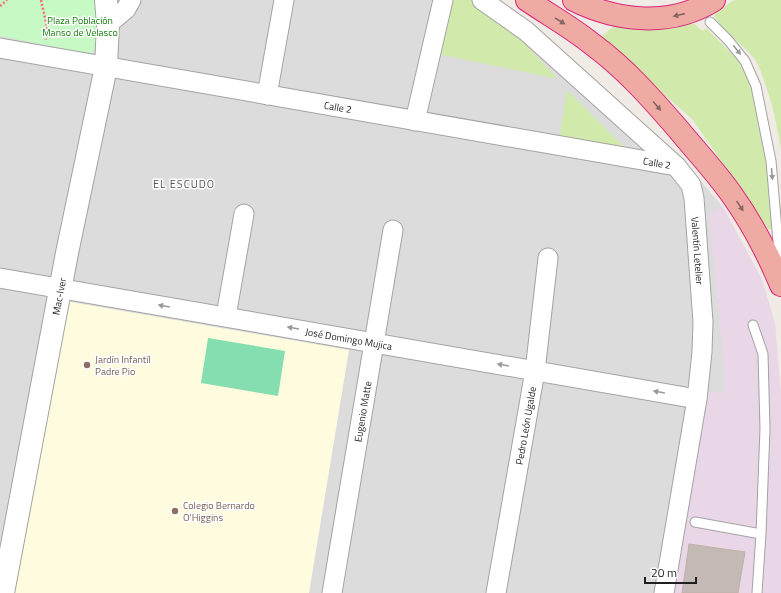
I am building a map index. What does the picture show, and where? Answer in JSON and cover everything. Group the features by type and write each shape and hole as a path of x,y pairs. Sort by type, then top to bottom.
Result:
{"highway":[{"path":"527,0 594,44 616,63 656,104 732,195 761,242 781,286"},
{"path":"574,0 614,14 647,18 677,16 702,7 714,0"}],"street":[{"name":"Mac-Iver","path":"3,593 66,253 106,67 108,24 106,0"},
{"path":"108,24 126,10 131,0"},
{"path":"267,95 284,0"},
{"path":"415,121 443,0"},
{"name":"Valentín Letelier","path":"482,0 526,31 676,166 691,185 694,198 703,322 702,352 697,399 664,593"},
{"name":"Calle 2","path":"0,48 676,166"},
{"path":"226,316 244,214"},
{"name":"Eugenio Matte","path":"332,593 393,230"},
{"name":"Pedro León Ugalde","path":"496,593 535,370 548,258"},
{"name":"José Domingo Mujica","path":"0,278 226,316 697,399"}],"lane":[{"path":"710,22 728,40 745,61 756,86 771,161 781,276"},
{"path":"753,325 763,354 766,429 761,534 756,593"},
{"path":"695,522 761,534"}],"path":[{"path":"0,6 7,0"},
{"path":"40,0 47,27 45,56"}],"shaded area":[{"path":"0,0 489,0 675,151 723,207 762,280 775,324 781,397 781,593 0,593"},
{"path":"723,207 762,280 775,324 781,397 781,593 673,593 704,392 725,393 725,376 709,214"},
{"name":"Colegio Bernardo O'Higgins","path":"65,301 349,350 309,593 13,593"}],"green space":[{"name":"Plaza Población Manso de Velasco","path":"0,0 126,0 97,47 91,54 0,36"},
{"path":"454,0 472,0 507,25 558,79 438,54"},
{"path":"734,0 781,0 781,150 772,104 759,66 752,56 726,32 714,15"},
{"path":"693,23 703,31 706,28 738,60 753,85 769,164 773,227 769,230 692,119 600,38 615,25 635,29 669,28"},
{"path":"567,90 628,151 559,139"},
{"path":"208,338 285,351 278,396 201,383"}],"building":[{"path":"689,544 745,552 738,593 682,593"}],"place":[{"name":"Jardín Infantíl Padre Pio","path":"87,365"},
{"name":"Colegio Bernardo O'Higgins","path":"175,511"}],"district":[{"name":"EL ESCUDO","path":"184,184"}]}
